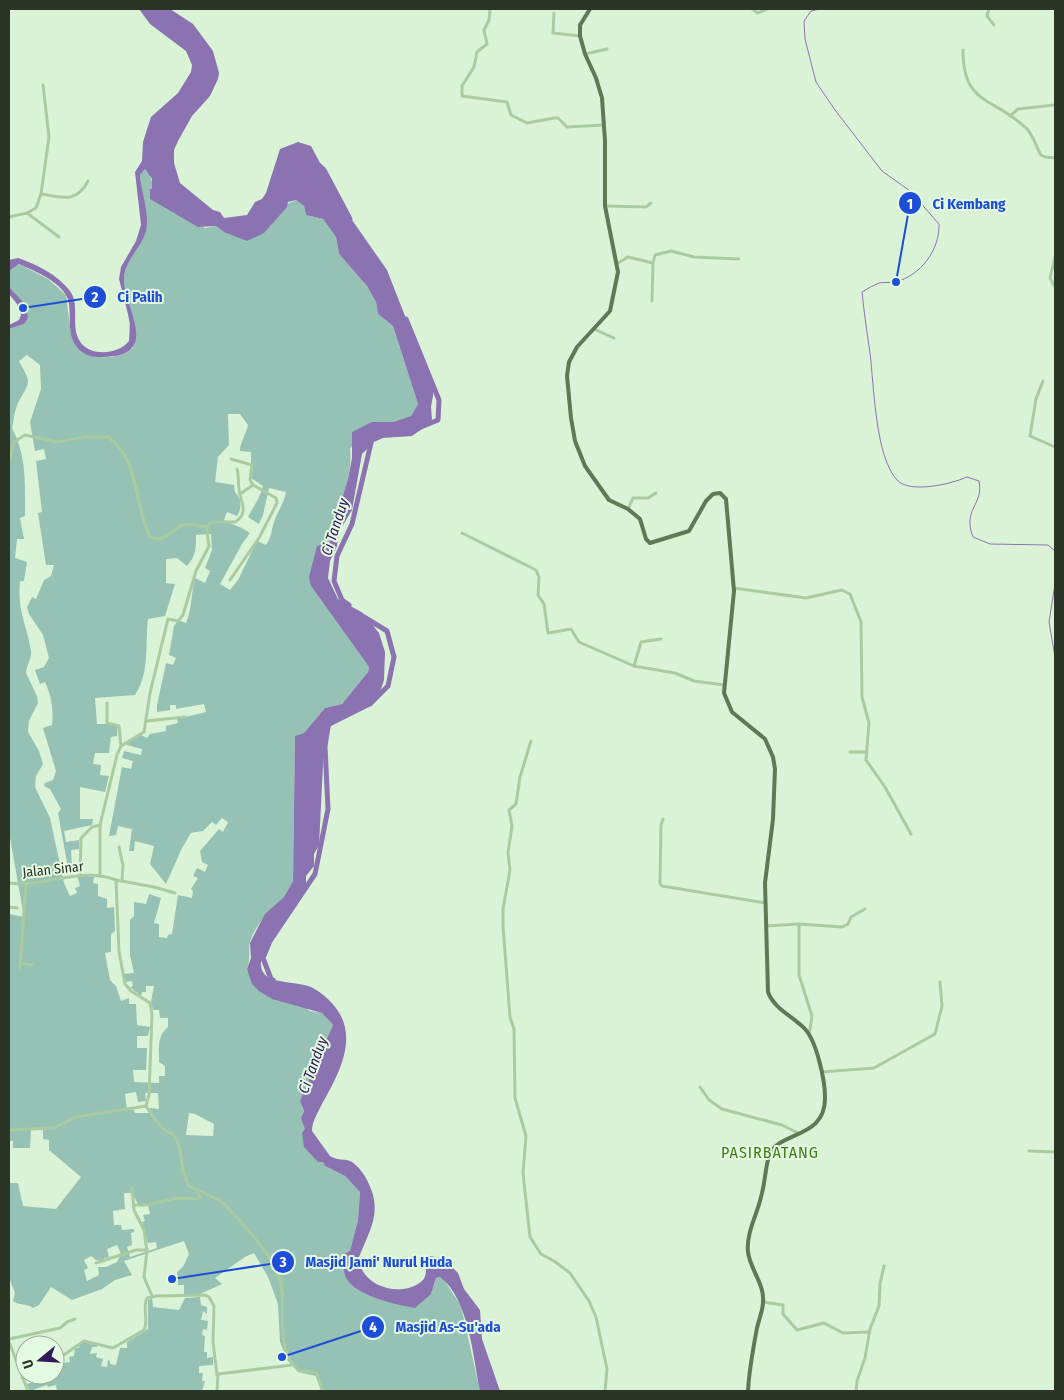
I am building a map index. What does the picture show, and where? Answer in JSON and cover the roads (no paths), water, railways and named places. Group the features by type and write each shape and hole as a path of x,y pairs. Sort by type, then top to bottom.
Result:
{"main road":[{"path":"590,9 580,24 580,36 585,54 598,83 605,125 605,206 618,264 616,290 610,311 574,351 567,369 573,431 583,462 605,494 614,504 628,509 640,518 646,539 653,543 687,532 709,496 718,493 723,495 727,502 734,588 724,693 732,712 765,740 773,757 775,795 765,873 767,985 769,996 809,1035 821,1072 825,1096 824,1109 820,1118 801,1134 784,1140 772,1150 761,1199 749,1237 749,1258 764,1302 754,1342 748,1391"}],"street":[{"path":"490,9 489,20 484,30 487,44 477,52 472,72 462,86 462,96 505,101 508,104 511,115 527,123 558,118 567,127 605,125"},
{"path":"752,9 758,13 767,9"},
{"path":"989,9 987,16 994,25"},
{"path":"554,13 553,33 580,36"},
{"path":"585,54 608,49"},
{"path":"963,50 963,68 972,90 1026,127 1041,154 1046,157 1055,158"},
{"path":"9,217 28,213 36,208 41,194 49,137 43,85"},
{"path":"1010,116 1018,109 1055,105"},
{"path":"41,194 66,198 82,192 88,181"},
{"path":"605,206 646,207 651,203"},
{"path":"28,213 59,237"},
{"path":"652,301 655,255 668,251 697,258 739,260"},
{"path":"618,264 628,257 653,263"},
{"path":"1055,257 1050,274 1055,287"},
{"path":"594,329 614,338"},
{"path":"1043,381 1036,399 1030,436 1055,447"},
{"path":"9,462 14,442 25,435 57,442 85,437 108,437 130,466 150,537 156,539 165,537 184,525 208,527"},
{"path":"230,580 259,538 277,503 276,498 250,483 252,465 231,459"},
{"path":"121,746 141,735 146,721 150,693 168,620 178,621 183,615 196,571 209,546 208,527 212,522 235,522 240,518 244,503 240,494 237,469"},
{"path":"240,494 253,486"},
{"path":"628,509 633,498 648,498 656,493"},
{"path":"462,532 536,570 539,577 538,595 544,604 548,633 571,629 579,642 634,666 675,673 694,681 724,685"},
{"path":"734,588 806,598 842,590 848,591 861,622 862,697 869,723 865,752 867,763 885,787 911,834"},
{"path":"634,666 641,642 661,639"},
{"path":"100,876 100,825 112,768 121,746 119,726 107,723 107,703"},
{"path":"146,721 185,717"},
{"path":"530,741 520,777 516,804 509,810 512,826 508,853 510,870 503,909 510,1017 514,1029 515,1098 526,1136 523,1173 528,1231 533,1244 541,1254 554,1260 570,1273 590,1301 596,1317 607,1369 605,1391"},
{"path":"850,752 865,752"},
{"path":"663,819 660,844 660,884 662,886 765,903"},
{"path":"80,876 81,838 92,827 100,825"},
{"path":"119,847 123,865 122,881"},
{"name":"Jalan Sinar","path":"9,883 26,883 80,876 100,876 154,886 175,893"},
{"path":"116,880 119,952 125,984 131,991 150,1003 151,1006 149,1095 146,1106"},
{"path":"20,968 26,883"},
{"path":"9,907 17,908"},
{"path":"766,926 799,924 842,927 848,924 851,917 864,909"},
{"path":"799,924 799,975 812,1016 809,1035"},
{"path":"20,963 32,965"},
{"path":"821,1072 874,1068 935,1034 942,1006 940,982"},
{"path":"700,1087 709,1100 722,1109 782,1125 801,1134"},
{"path":"9,1130 54,1128 76,1117 146,1106"},
{"path":"146,1106 168,1133 173,1134 180,1143 184,1177 189,1186 196,1191 219,1200 226,1206 270,1259 278,1274 284,1293 282,1301 284,1349 292,1365 300,1372 316,1373 323,1391"},
{"path":"1029,1151 1055,1152"},
{"path":"132,1188 134,1205 144,1230 147,1250 144,1275 152,1296"},
{"path":"134,1205 146,1205 178,1198 198,1199 200,1197 196,1191"},
{"path":"96,1262 136,1250 147,1250"},
{"path":"856,1391 865,1358 869,1332 879,1306 880,1284 884,1266"},
{"path":"65,1355 84,1341 113,1348 140,1332 146,1327 145,1300 152,1296 203,1295 209,1297 214,1306 213,1342 218,1391"},
{"path":"764,1302 783,1305 783,1314 796,1330 824,1323 843,1333 869,1332"},
{"path":"15,1358 9,1341 60,1328 67,1322 76,1320"},
{"path":"217,1375 292,1365"}],"water":[{"path":"139,9 170,9 193,24 213,51 219,73 210,96 192,116 174,150 174,163 180,183 213,210 220,212 224,218 247,215 255,202 262,199 266,193 280,149 298,142 311,146 345,210 387,270 434,390 431,407 432,419 429,424 412,436 383,438 374,442 362,454 352,510 339,532 337,546 330,561 328,578 338,599 363,613 379,633 385,652 384,680 380,692 369,707 331,726 324,745 319,845 314,854 314,866 306,876 306,884 264,951 261,963 262,971 267,977 311,987 324,995 338,1011 345,1027 345,1051 342,1062 315,1118 312,1131 330,1156 352,1162 361,1170 372,1191 375,1210 371,1228 359,1257 361,1267 366,1276 383,1287 403,1289 422,1281 429,1256 443,1258 458,1273 464,1289 480,1310 482,1339 500,1391 480,1391 464,1314 458,1299 440,1277 436,1278 431,1294 415,1308 376,1298 356,1288 349,1282 344,1273 343,1255 350,1251 358,1220 360,1192 345,1176 325,1166 323,1162 318,1162 304,1147 302,1133 305,1129 301,1118 304,1111 300,1101 333,1025 322,1013 272,999 259,991 252,984 247,969 251,958 250,943 265,914 284,897 293,881 295,736 304,733 325,708 342,704 368,672 369,667 311,586 309,577 317,546 329,543 348,479 352,458 352,432 372,422 393,422 411,416 418,404 393,326 378,314 376,302 367,286 339,254 336,237 323,219 306,215 304,206 296,200 288,202 287,207 264,233 247,241 224,232 216,226 198,227 150,199 152,179 145,169 140,175 146,210 146,231 127,266 124,279 136,335 134,344 128,352 115,356 93,357 82,352 72,339 68,301 62,289 44,276 19,264 9,271 9,260 18,258 46,271 65,285 75,303 75,323 78,337 86,347 98,352 105,352 119,349 129,341 130,322 119,279 121,267 136,241 141,225 135,172 142,161 143,142 151,117 178,93 191,72 192,65 186,51 150,24"},
{"path":"9,287 25,304 28,318 24,324 9,329 9,325 19,320 21,315 17,304 9,294"}],"waterway":[{"path":"820,9 811,11 804,21 805,39 816,82 882,171 910,191 939,224 936,243 921,268 904,279 895,282 879,283 862,292 877,420 884,455 890,469 897,480 911,486 941,485 967,477 979,481 979,496 971,513 970,520 973,537 990,544 1048,545 1055,551"},
{"name":"Ci Tanduy","path":"320,166 324,170 350,219"},
{"name":"Ci Tanduy","path":"406,319 439,400 438,420 416,429"},
{"name":"Ci Tanduy","path":"349,605 342,600 334,581 337,556 352,524 371,443"},
{"path":"1055,584 1049,622 1055,657"},
{"name":"Ci Tanduy","path":"364,617 387,631 394,657 388,686 370,704"},
{"name":"Ci Tanduy","path":"273,980 263,958 270,941 315,874 328,809 325,746 328,727"}],"place":[{"name":"Ci Kembang","path":"896,282"},
{"name":"Ci Palih","path":"23,308"},
{"name":"Masjid Jami' Nurul Huda","path":"172,1279"},
{"name":"Masjid As-Su'ada","path":"282,1357"}],"district":[{"name":"PASIRBATANG","path":"770,1152"}]}
